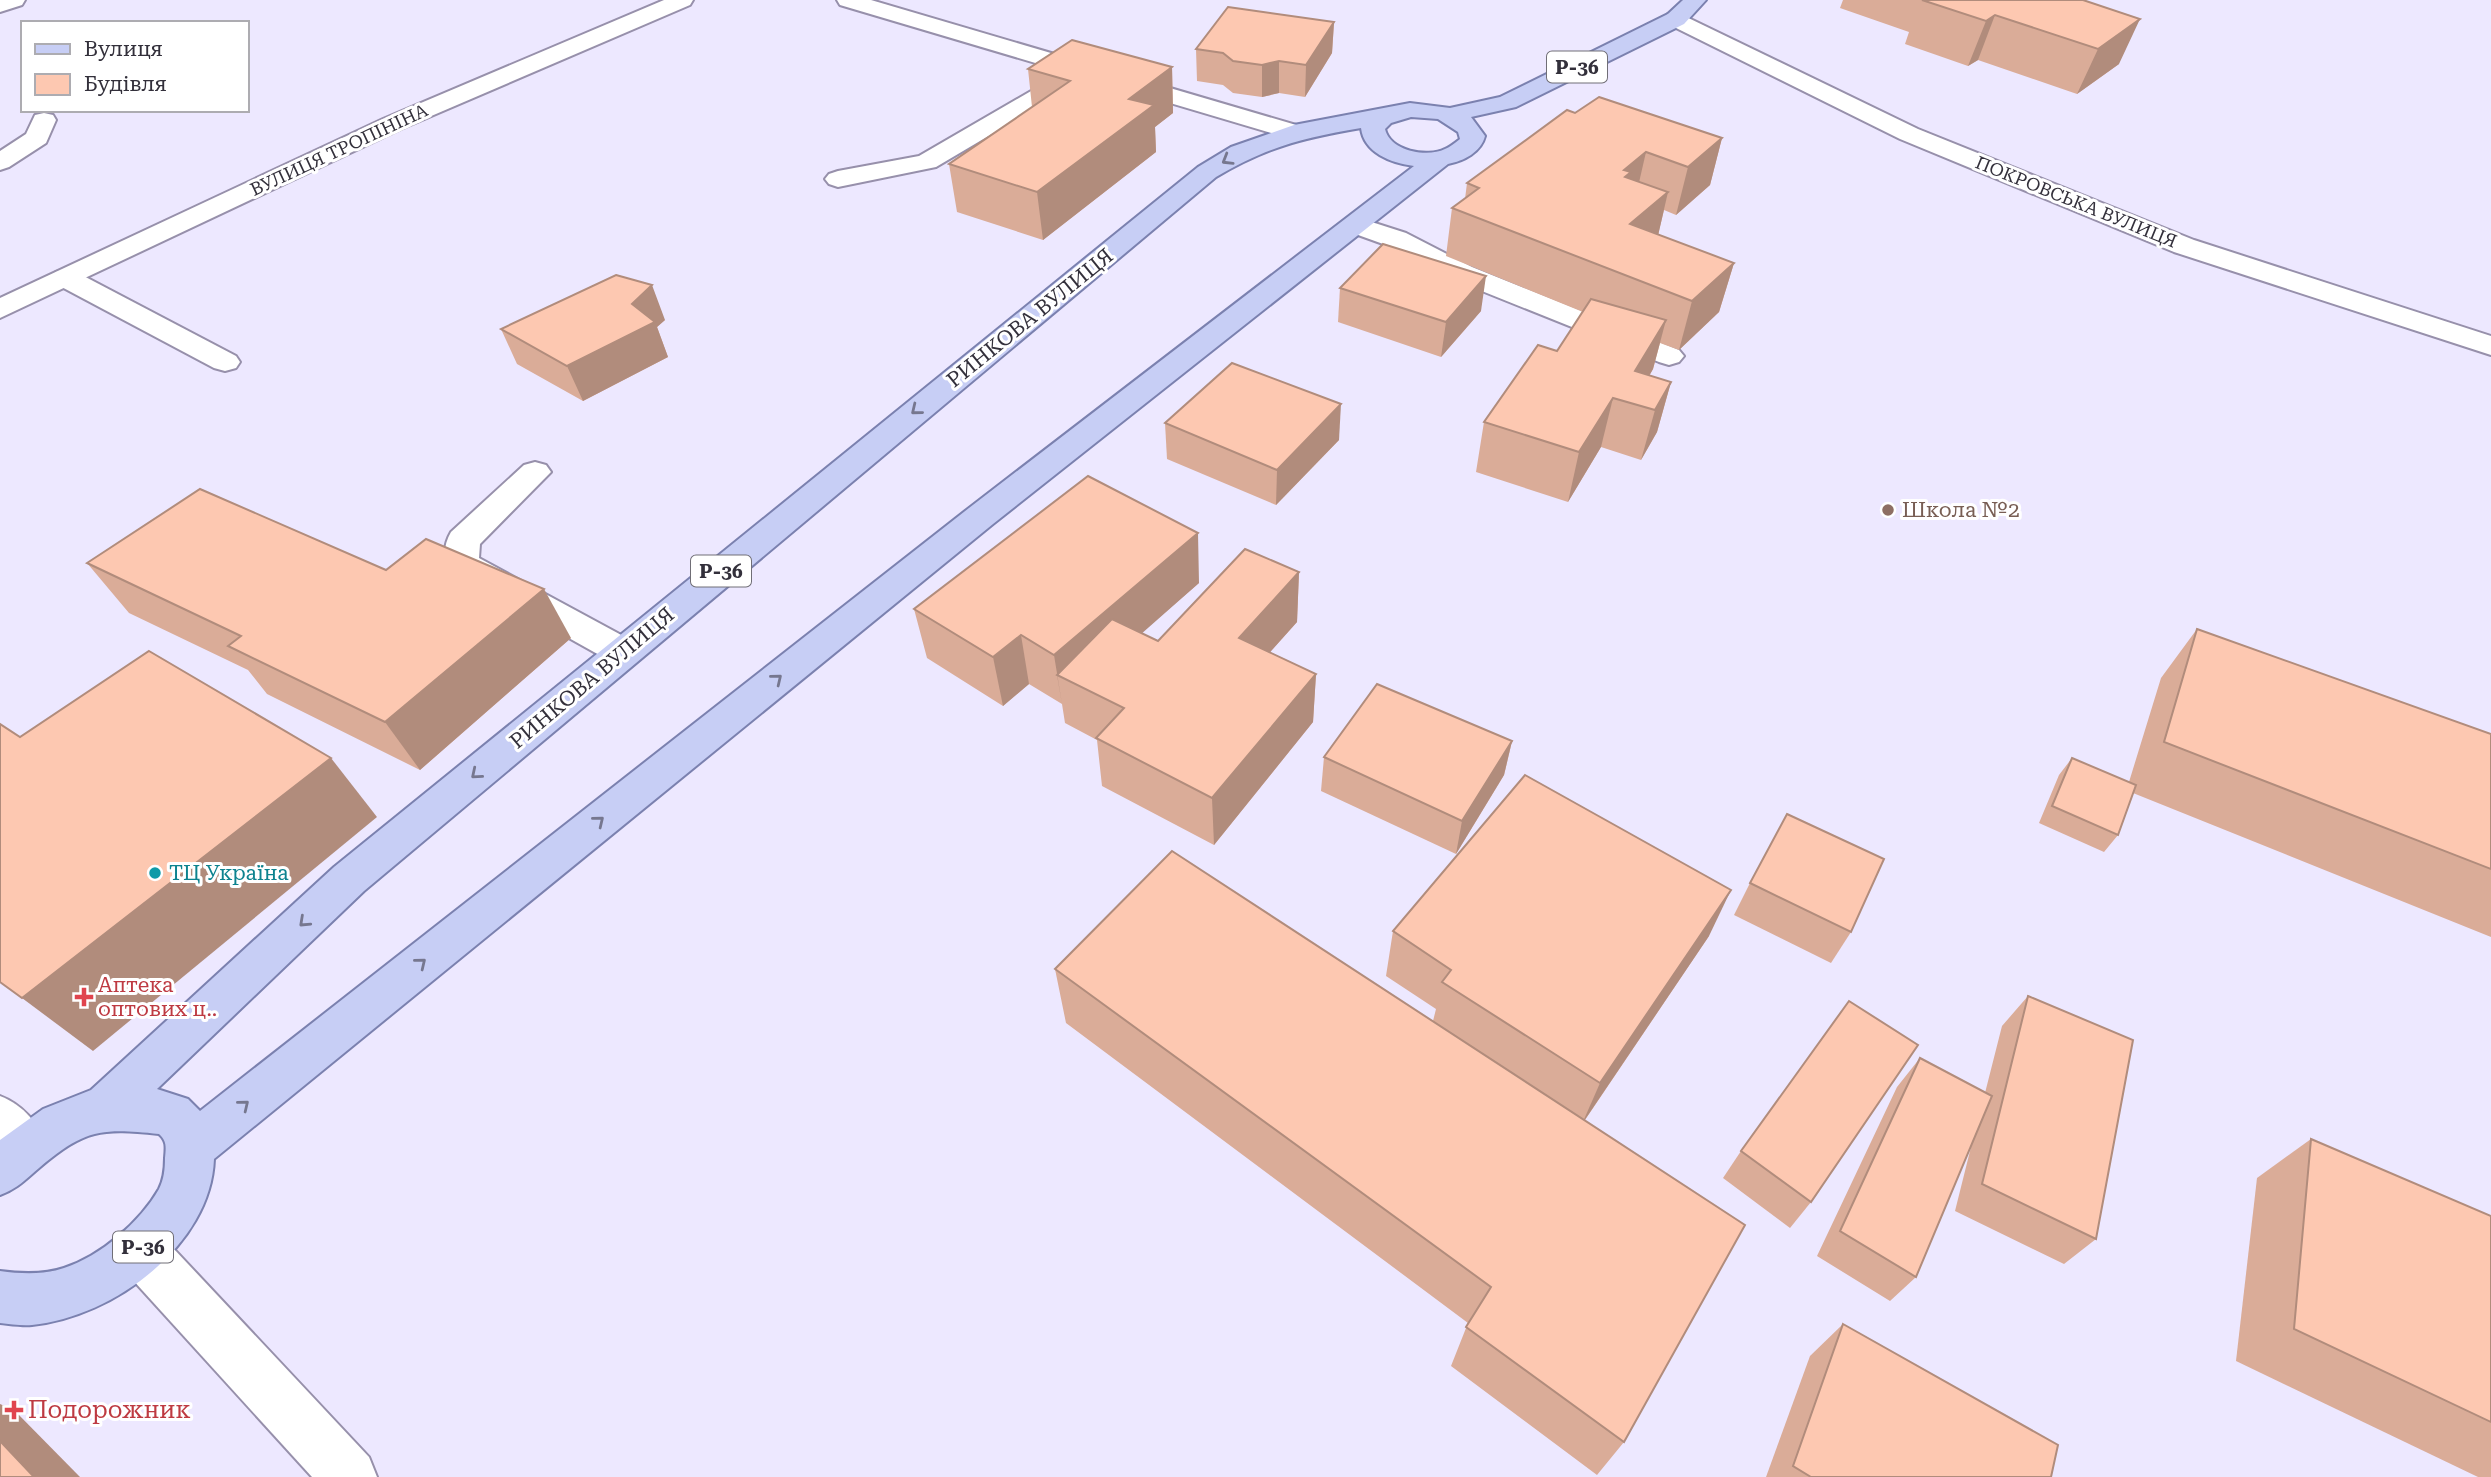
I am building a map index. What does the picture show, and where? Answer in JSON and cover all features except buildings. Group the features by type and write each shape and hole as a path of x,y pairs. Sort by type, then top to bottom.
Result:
{"main road":[{"name":"РИНКОВА ВУЛИЦЯ","path":"105,1108 349,879 1207,172 1240,152 1294,132 1410,110 1450,115 1508,102 1676,19 1695,0"},
{"path":"190,1148 981,516 1439,159 1465,150 1473,136 1462,121 1450,115"},
{"path":"1385,116 1376,122 1371,130 1372,138 1378,146 1405,158 1439,159"},
{"name":"Р-36","path":"6,1306 59,1296 102,1278 140,1251 170,1218 184,1192 193,1159 188,1132 168,1113 105,1108 8,1146"}],"street":[{"path":"0,6 14,0"},
{"name":"ВУЛИЦЯ ТРОПІНІНА","path":"0,309 392,124 682,0"},
{"path":"848,0 1294,132"},
{"name":"ПОКРОВСЬКА ВУЛИЦЯ","path":"1676,19 1909,134 2184,246 2491,346"},
{"path":"838,179 927,162 1085,69"},
{"path":"0,162 37,138 44,120"},
{"path":"1356,225 1396,239 1462,273 1669,356"},
{"path":"66,278 225,362"},
{"path":"535,472 463,540 461,563 623,652"},
{"path":"140,1251 349,1477"}],"place":[{"name":"Школа №2","path":"1888,510"},
{"name":"ТЦ Україна","path":"155,873"},
{"name":"Аптека оптових ц..","path":"84,997"},
{"name":"Подорожник","path":"14,1410"}]}
